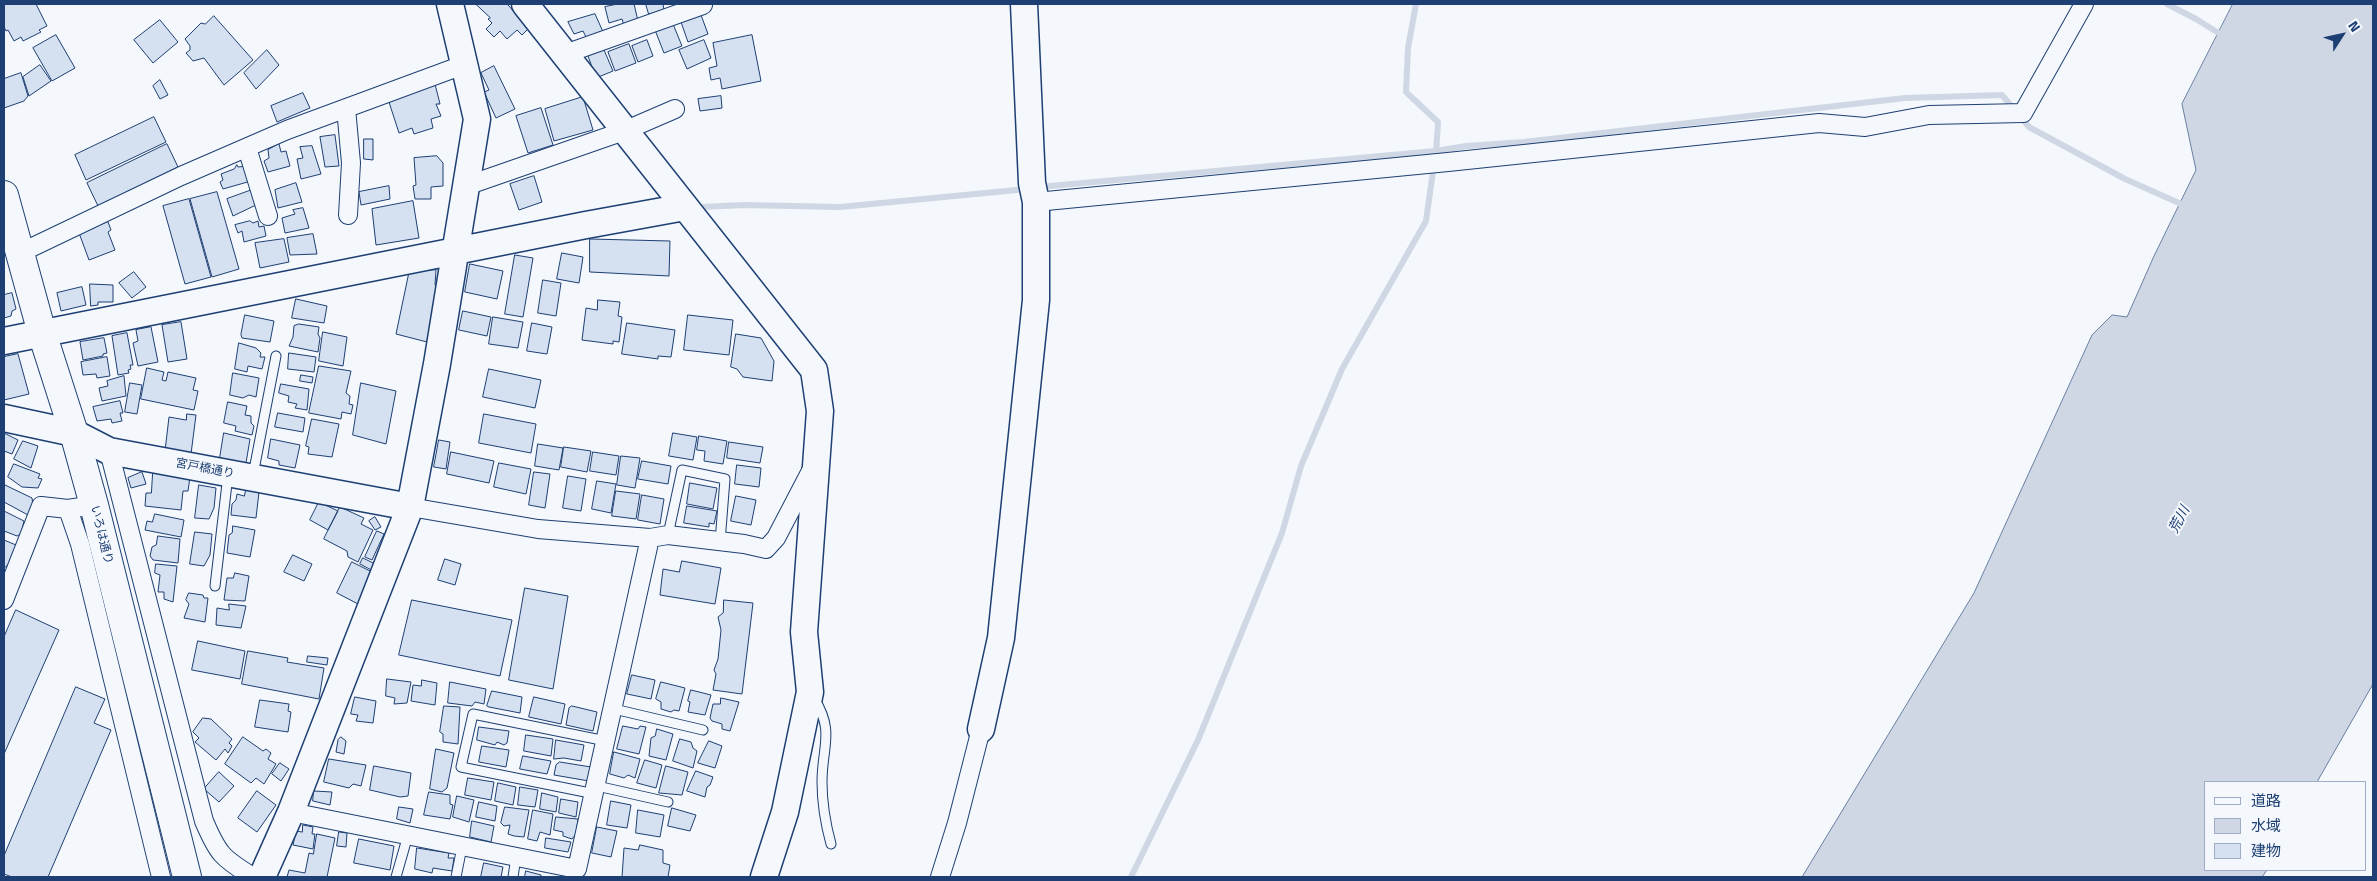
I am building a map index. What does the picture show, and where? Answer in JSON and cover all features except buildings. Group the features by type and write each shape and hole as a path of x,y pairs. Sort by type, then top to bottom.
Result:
{"main road":[{"name":"いろは通り","path":"4,195 39,322 74,433 87,512 187,877"}],"street":[{"path":"262,877 292,812 410,507 477,119 450,4"},
{"path":"524,4 814,370 820,411 804,632 810,692 785,812 764,877"},
{"path":"940,877 957,823 981,729 1001,638 1036,300 1035,195 1024,4"},
{"path":"1035,195 1447,162 1819,123 1865,127 1929,115 2023,113 2084,4"},
{"path":"565,54 702,5"},
{"path":"20,253 181,176 346,108 463,65"},
{"path":"346,108 350,163 348,215"},
{"path":"466,186 624,131 675,109"},
{"path":"247,148 268,216"},
{"path":"4,341 39,322 457,243 685,208"},
{"name":"宮戸橋通り","path":"4,418 74,433 109,451 410,507"},
{"path":"109,451 204,821 216,849 232,864 253,877"},
{"path":"410,507 538,529 659,536 744,544 766,549 776,538 815,463"},
{"path":"4,600 8,581 41,506 87,512 80,544 161,877"},
{"path":"292,812 516,857 576,873 614,709 659,536"}],"lane":[{"path":"215,586 240,476 276,356"},
{"path":"659,536 682,470 725,478 720,543"},
{"path":"810,692 824,716 826,733 822,780 823,814 831,844"},
{"path":"614,709 703,730"},
{"path":"607,741 473,714 461,767 668,802"},
{"path":"396,877 408,835"},
{"path":"456,877 462,846"},
{"path":"513,877 516,857"}],"water":[{"name":"荒川","path":"2233,4 2373,4 2373,684 2318,781 2204,781 2204,871 2266,871 2262,877 1802,877 1974,593 2092,335 2112,315 2127,317 2196,170 2182,104"}],"waterway":[{"path":"1416,4 1408,48 1406,92 1438,122 1436,154"},
{"path":"2167,4 2225,37"},
{"path":"1039,187 1524,142 1905,98 2002,95 2029,127 2125,179 2188,207"},
{"path":"1131,877 1198,740 1282,533 1301,466 1342,369 1426,221 1434,164"},
{"path":"701,207 744,205 840,207 1027,189"}]}
